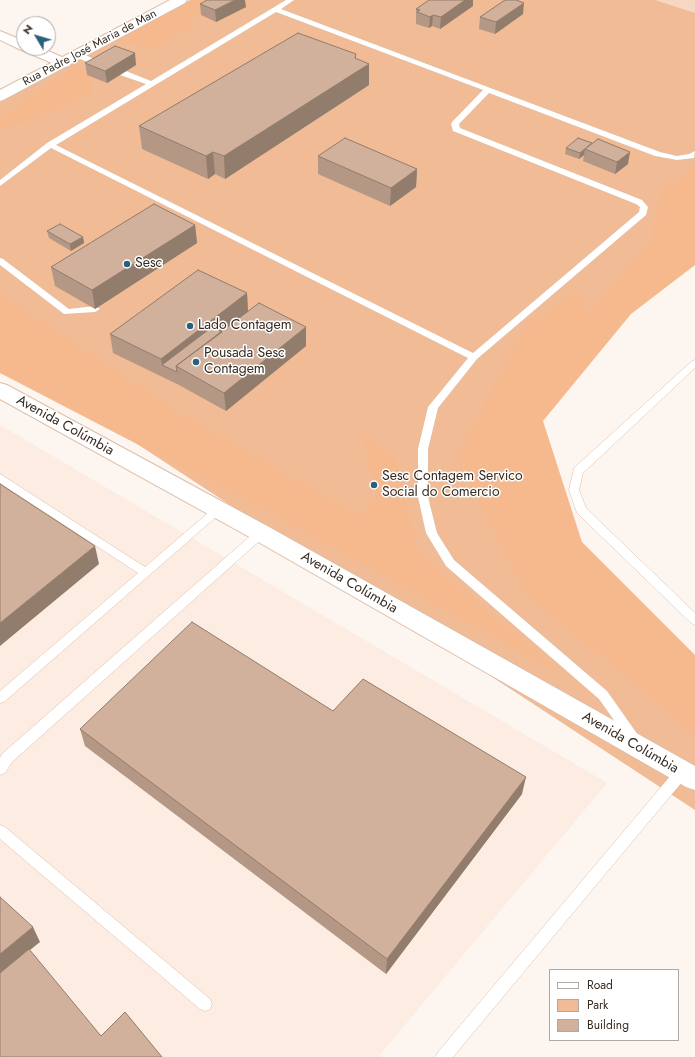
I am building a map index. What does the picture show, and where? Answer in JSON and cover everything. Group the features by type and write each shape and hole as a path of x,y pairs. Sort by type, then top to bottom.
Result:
{"street":[{"name":"Rua Padre José Maria de Man","path":"1,95 64,63 180,0"},
{"path":"0,35 16,42"},
{"path":"48,56 64,63"},
{"name":"Avenida Colúmbia","path":"0,390 220,510 688,775"}],"lane":[{"path":"0,184 50,145 291,0"},
{"path":"275,9 658,154 677,158 691,156 695,153"},
{"path":"78,55 104,66"},
{"path":"123,73 152,84"},
{"path":"488,90 455,124 456,130 640,202 644,207 643,213 474,357 433,407 423,449 423,497 432,533 450,563 603,695 642,749"},
{"path":"50,145 474,357"},
{"path":"0,261 67,312 95,309"},
{"path":"695,363 578,471 574,490 581,510 695,620"},
{"path":"0,478 146,573"},
{"path":"0,698 220,510"},
{"path":"0,769 7,758 261,533"},
{"path":"442,1057 688,775"},
{"path":"0,831 205,1004"}],"shaded area":[{"path":"192,0 223,0 190,18 193,27 154,49 115,40"},
{"path":"655,0 695,0 695,13"},
{"path":"78,65 92,71 92,94 30,121 0,129 0,116 4,118 20,102"},
{"path":"695,164 695,265 631,314 543,421 582,542 695,655 695,734 526,595 456,457 526,326 577,290 589,313 651,239 661,192"},
{"path":"0,294 179,412 359,515 377,494 361,433 395,457 419,553 566,677 266,511 0,373"},
{"path":"0,425 607,783 378,1057 0,1057"}],"green space":[{"name":"Sesc Contagem Servico Social do Comercio","path":"190,0 695,0 695,223 537,385 562,585 695,700 695,810 0,354 0,102"}],"building":[{"path":"207,0 235,0 215,10 200,4"},
{"path":"429,0 465,0 441,17 433,15 430,17 417,12 420,10 416,9"},
{"path":"505,0 516,0 524,3 496,22 480,17"},
{"path":"298,33 356,54 355,58 369,64 224,156 213,152 206,156 139,126"},
{"path":"115,46 135,53 105,71 85,63"},
{"path":"345,138 417,169 391,188 318,156"},
{"path":"578,138 592,143 580,153 566,148"},
{"path":"598,139 630,152 617,162 585,149"},
{"path":"154,204 195,225 92,290 51,267"},
{"path":"60,224 83,237 70,244 47,231"},
{"path":"198,270 247,293 161,359 110,334"},
{"path":"259,303 306,327 224,393 176,366"},
{"path":"212,327 222,332 176,366 177,372 162,365"},
{"path":"0,484 95,546 0,623"},
{"path":"192,622 333,711 363,679 526,777 387,959 80,729"},
{"path":"0,897 33,927 0,954"},
{"path":"29,949 101,1036 125,1012 162,1057 0,1057 0,973"}],"place":[{"name":"Sesc","path":"127,264"},
{"name":"Lado Contagem","path":"190,326"},
{"name":"Pousada Sesc Contagem","path":"196,362"},
{"name":"Sesc Contagem Servico Social do Comercio","path":"374,485"}]}
